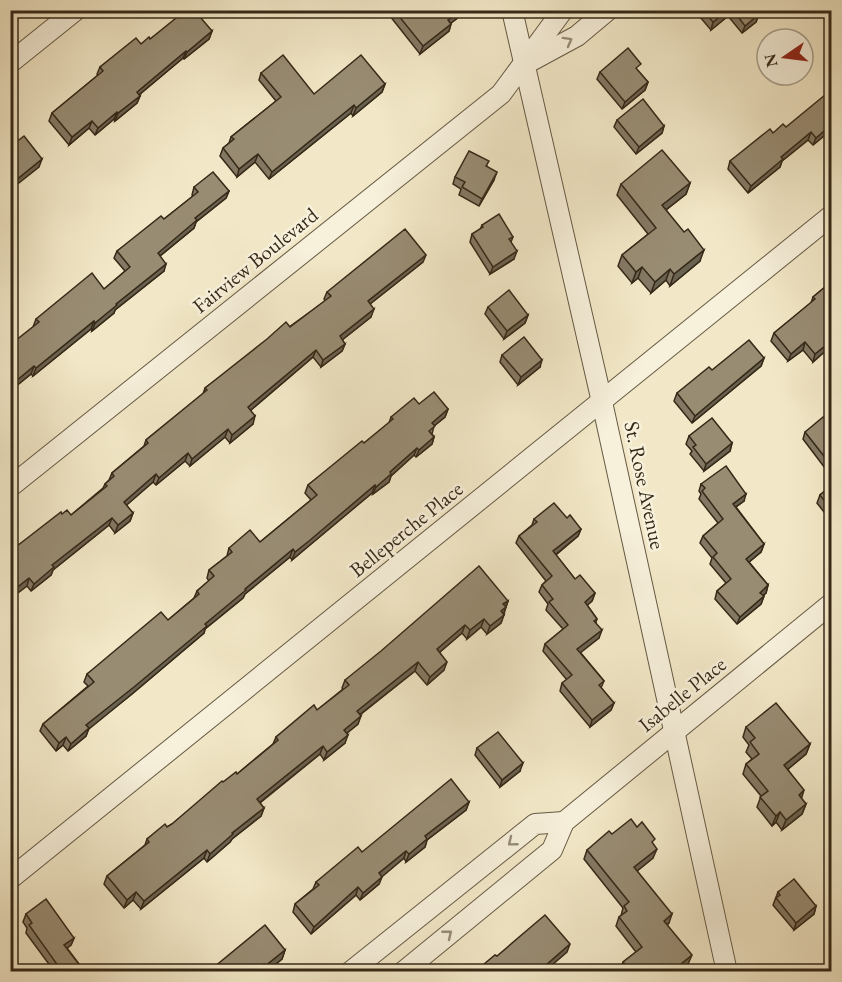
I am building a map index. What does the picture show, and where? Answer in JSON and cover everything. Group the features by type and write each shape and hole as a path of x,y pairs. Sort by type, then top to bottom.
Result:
{"street":[{"path":"10,63 75,10"},
{"name":"St. Rose Avenue","path":"512,10 602,402 727,972"},
{"name":"Fairview Boulevard","path":"10,487 501,94 562,10"},
{"name":"Fairview Boulevard","path":"524,65 577,36 608,10"},
{"name":"Belleperche Place","path":"10,879 831,215"},
{"name":"Isabelle Place","path":"403,972 552,850 564,822 831,603"},
{"path":"356,970 535,824 564,822"}],"building":[{"path":"186,10 191,14 195,11 212,31 137,92 140,96 118,113 98,128 92,121 72,137 52,113 103,71 100,67 136,38 141,44 149,37 150,39"},
{"path":"394,10 417,10 420,13 423,10 460,10 448,20 451,24 423,46"},
{"path":"703,10 728,10 713,22"},
{"path":"733,10 756,10 759,14 745,26"},
{"path":"628,48 641,64 636,68 648,82 625,102 600,72"},
{"path":"283,55 314,94 361,55 385,84 356,108 354,105 272,172 258,154 239,169 223,148 234,139 231,137 281,97 261,73"},
{"path":"831,90 831,125 816,138 811,132 751,186 730,161 770,129 773,133 783,124 786,127"},
{"path":"643,99 664,126 639,147 617,120"},
{"path":"24,136 42,159 10,185 10,147"},
{"path":"662,150 690,183 662,205 684,232 688,229 704,250 674,274 670,269 655,282 642,267 636,272 622,255 656,228 621,184"},
{"path":"469,151 489,161 486,166 497,172 482,199 462,187 465,182 455,177"},
{"path":"213,172 229,191 195,218 197,220 158,253 166,264 95,323 94,321 10,386 10,345 39,322 36,319 92,273 104,289 130,267 117,251 161,216 164,219 198,192 194,187"},
{"path":"499,214 513,237 509,239 517,251 493,267 472,234"},
{"path":"405,229 426,255 368,301 374,309 340,336 345,344 323,360 316,350 248,407 255,416 232,435 228,429 192,459 188,453 159,478 156,474 124,502 133,513 118,525 112,518 52,565 54,567 34,584 29,578 10,593 10,543 13,541 17,546 61,512 62,514 67,510 71,515 107,486 105,484 114,476 112,473 148,443 146,440 207,390 205,388 286,322 290,327 331,296 327,292"},
{"path":"831,282 831,341 815,354 805,342 791,354 774,333 815,299 813,297"},
{"path":"509,290 528,315 507,331 488,307"},
{"path":"524,337 542,360 521,377 502,355"},
{"path":"749,340 764,358 695,416 677,393 709,367 712,370"},
{"path":"434,392 448,409 432,423 435,426 429,431 434,437 419,450 417,448 376,487 375,485 309,541 295,552 293,549 245,589 205,624 207,626 86,725 89,728 71,744 66,737 59,743 43,724 94,682 87,674 161,612 168,620 199,594 197,591 214,576 209,570 232,552 229,548 250,530 260,542 317,495 308,485 362,441 364,443 414,398 419,404"},
{"path":"828,413 831,418 831,465 805,432"},
{"path":"712,418 732,443 706,464 693,447 696,445 689,436"},
{"path":"726,466 746,494 733,504 764,544 746,559 768,585 760,593 764,596 740,617 717,591 731,579 713,557 717,553 703,536 723,519 702,491 705,488 701,484"},
{"path":"831,486 831,510 820,495"},
{"path":"554,503 567,518 570,515 581,529 553,551 575,579 580,575 595,593 585,602 597,619 594,621 602,630 577,649 604,681 599,685 614,703 592,720 562,683 572,675 545,644 568,625 549,602 553,599 542,585 552,576 519,536 537,522 534,519"},
{"path":"479,566 508,601 503,604 506,607 501,611 504,615 490,626 484,619 470,630 465,625 437,649 447,662 430,677 418,662 357,711 361,716 344,730 348,735 327,752 323,746 257,799 264,808 210,854 207,850 144,901 136,892 127,900 107,876 149,842 147,839 165,824 167,827 172,824 222,781 236,772 237,774 278,740 276,737 314,705 317,710 349,685 345,680"},
{"path":"776,703 810,744 784,765 804,790 799,795 806,804 786,820 780,812 776,816 760,797 768,791 746,764 759,754 750,742 755,738 746,727"},
{"path":"10,731 16,738 10,743"},
{"path":"498,732 523,763 502,780 477,748"},
{"path":"451,779 469,802 425,836 427,839 409,854 406,851 379,873 382,877 363,893 358,887 314,927 295,904 319,885 316,882 358,847 362,852"},
{"path":"631,819 637,827 642,822 655,839 652,842 657,849 634,867 672,914 664,921 692,955 671,972 631,972 623,962 642,947 619,917 627,911 624,906 629,902 587,850 609,831 612,834"},
{"path":"794,879 816,906 796,923 776,898 780,895 778,892"},
{"path":"46,899 74,938 64,945 85,972 53,972 59,967 29,925 32,923 26,914"},
{"path":"545,915 570,944 538,972 467,972 475,965 478,969 495,955 497,956"},
{"path":"265,925 285,950 255,972 208,972"}]}
